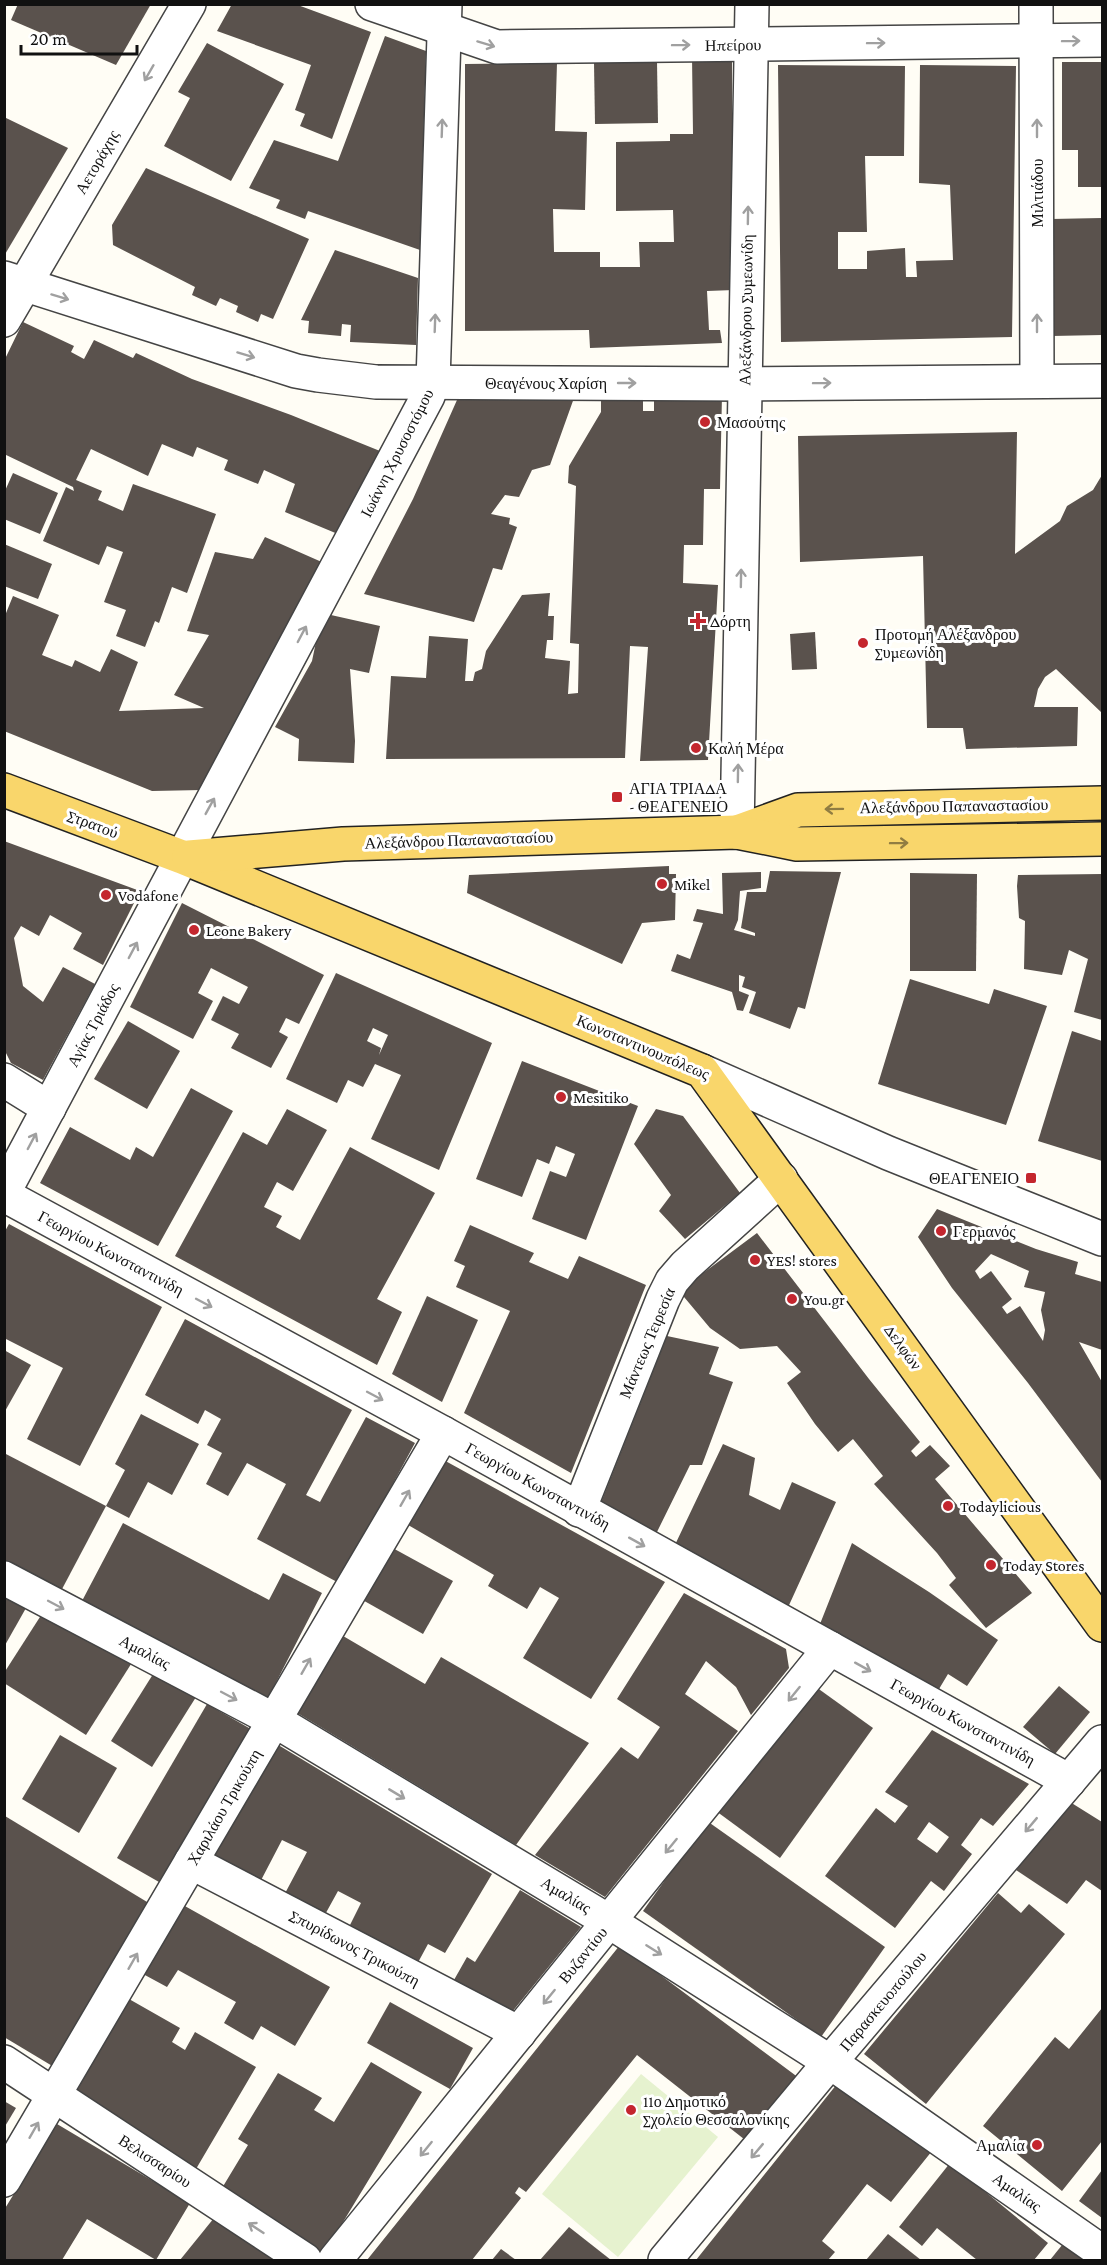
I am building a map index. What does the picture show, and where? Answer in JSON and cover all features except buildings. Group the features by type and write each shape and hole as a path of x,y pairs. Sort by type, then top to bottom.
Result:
{"main road":[{"name":"Στρατού","path":"4,790 182,857"},
{"name":"Αλεξάνδρου Παπαναστασίου","path":"737,832 798,810 1102,803"},
{"name":"Αλεξάνδρου Παπαναστασίου","path":"182,857 351,844 737,832 797,844 1102,839"},
{"name":"Κωνσταντινουπόλεως","path":"182,857 702,1071"},
{"name":"Δελφών","path":"702,1071 1102,1625"}],"street":[{"name":"Αετοράχης","path":"4,320 15,282 189,4"},
{"name":"Ηπείρου","path":"372,4 445,17 497,47 1102,40"},
{"name":"Αλεξάνδρου Συμεωνίδη","path":"737,832 752,4"},
{"name":"Μιλτιάδου","path":"1036,4 1037,381"},
{"name":"Ιωάννη Χρυσοστόμου","path":"182,857 412,429 433,382 445,17"},
{"name":"Θεαγένους Χαρίση","path":"15,282 296,371 376,382 745,384 1102,381"},
{"name":"Αγίας Τριάδος","path":"4,1194 182,857"},
{"name":"Κωνσταντινουπόλεως","path":"702,1071 888,1153 1102,1239"},
{"path":"4,1080 49,1108"},
{"name":"Μάντεως Τειρεσία","path":"579,1510 672,1281 685,1266 781,1179"},
{"name":"Γεωργίου Κωνσταντινίδη","path":"4,1194 443,1433 1069,1781"},
{"name":"Χαριλάου Τρικούπη","path":"4,2180 443,1433"},
{"name":"Αμαλίας","path":"4,1578 274,1720 610,1922 830,2062 1102,2252"},
{"name":"Βυζαντίου","path":"335,2260 830,1648"},
{"name":"Παρασκευοπούλου","path":"665,2260 1102,1742"},
{"name":"Σπυρίδωνος Τρικούπη","path":"191,1862 519,2033"},
{"name":"Βελισσαρίου","path":"4,2062 305,2260"}],"green space":[{"path":"641,2074 718,2137 618,2257 542,2194"}],"place":[{"name":"Μασούτης","path":"705,422"},
{"name":"Δόρτη","path":"698,621"},
{"name":"Προτομή Αλέξανδρου Συμεωνίδη","path":"863,643"},
{"name":"Καλή Μέρα","path":"696,748"},
{"name":"ΑΓΙΑ ΤΡΙΑΔΑ - ΘΕΑΓΕΝΕΙΟ","path":"617,797"},
{"name":"Mikel","path":"662,884"},
{"name":"Vodafone","path":"106,895"},
{"name":"Leone Bakery","path":"194,930"},
{"name":"Mesitiko","path":"561,1097"},
{"name":"ΘΕΑΓΕΝΕΙΟ","path":"1031,1178"},
{"name":"Γερμανός","path":"941,1231"},
{"name":"YES! stores","path":"755,1260"},
{"name":"You.gr","path":"792,1299"},
{"name":"Todaylicious","path":"948,1506"},
{"name":"Today Stores","path":"991,1565"},
{"name":"11ο Δημοτικό Σχολείο Θεσσαλονίκης","path":"631,2110"},
{"name":"Αμαλία","path":"1037,2145"}]}
